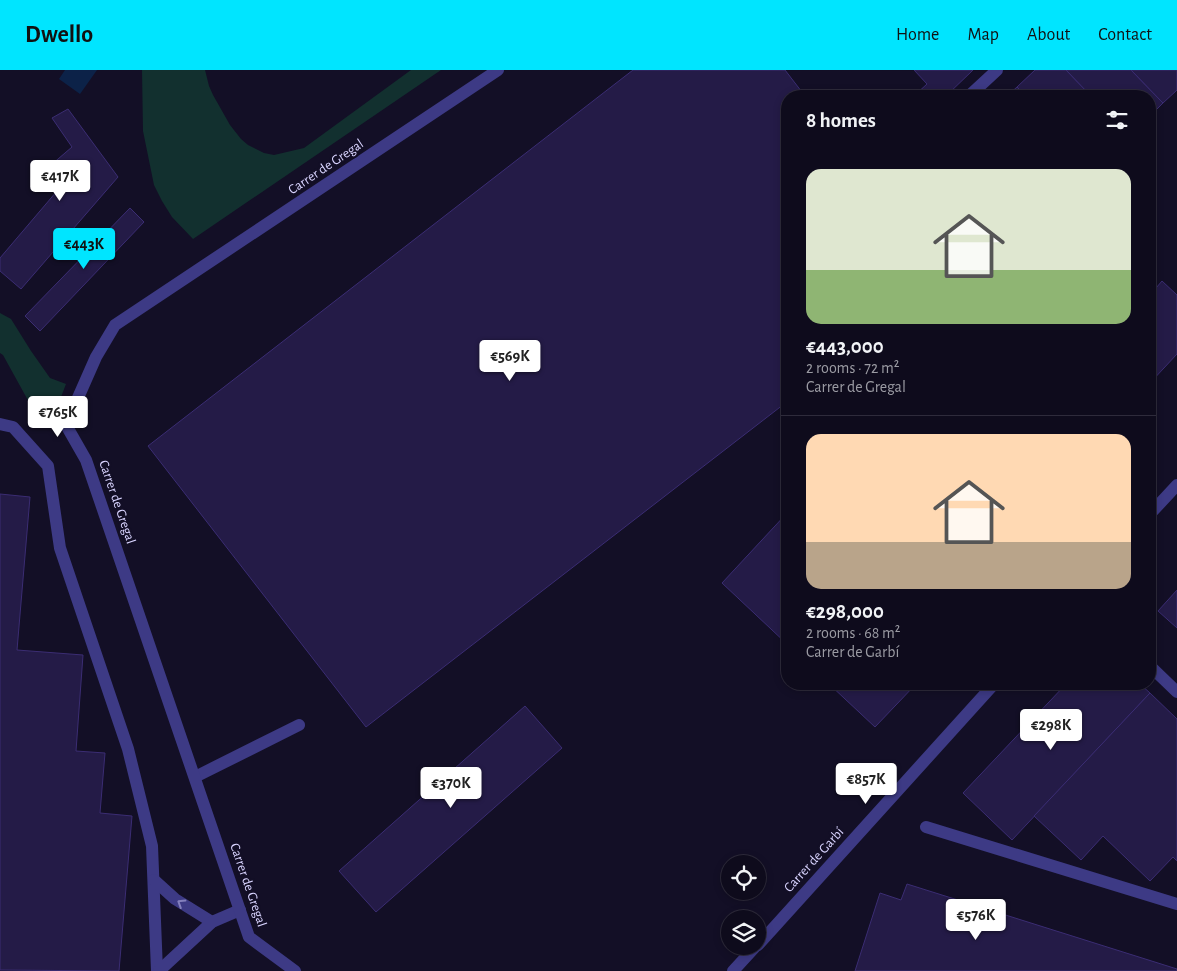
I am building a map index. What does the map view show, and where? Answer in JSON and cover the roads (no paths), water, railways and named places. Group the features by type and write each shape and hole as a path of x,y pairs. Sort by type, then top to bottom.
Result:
{"street":[{"name":"Carrer de Gregal","path":"295,971 249,937 86,460 66,425 96,357 115,326 498,70"},
{"path":"975,90 997,70"},
{"path":"0,424 13,427 48,466 60,548 128,749 152,846 158,971"},
{"path":"1156,508 1177,485"},
{"path":"1156,672 1177,692"},
{"name":"Carrer de Garbí","path":"766,935 989,690"},
{"path":"195,777 299,726"},
{"path":"926,827 1177,904"},
{"path":"154,880 175,899 212,922"},
{"path":"158,971 212,922 240,910"},
{"name":"Carrer de Garbí","path":"734,971 748,955"}],"water":[{"path":"65,70 97,70 80,94 59,79"}]}
